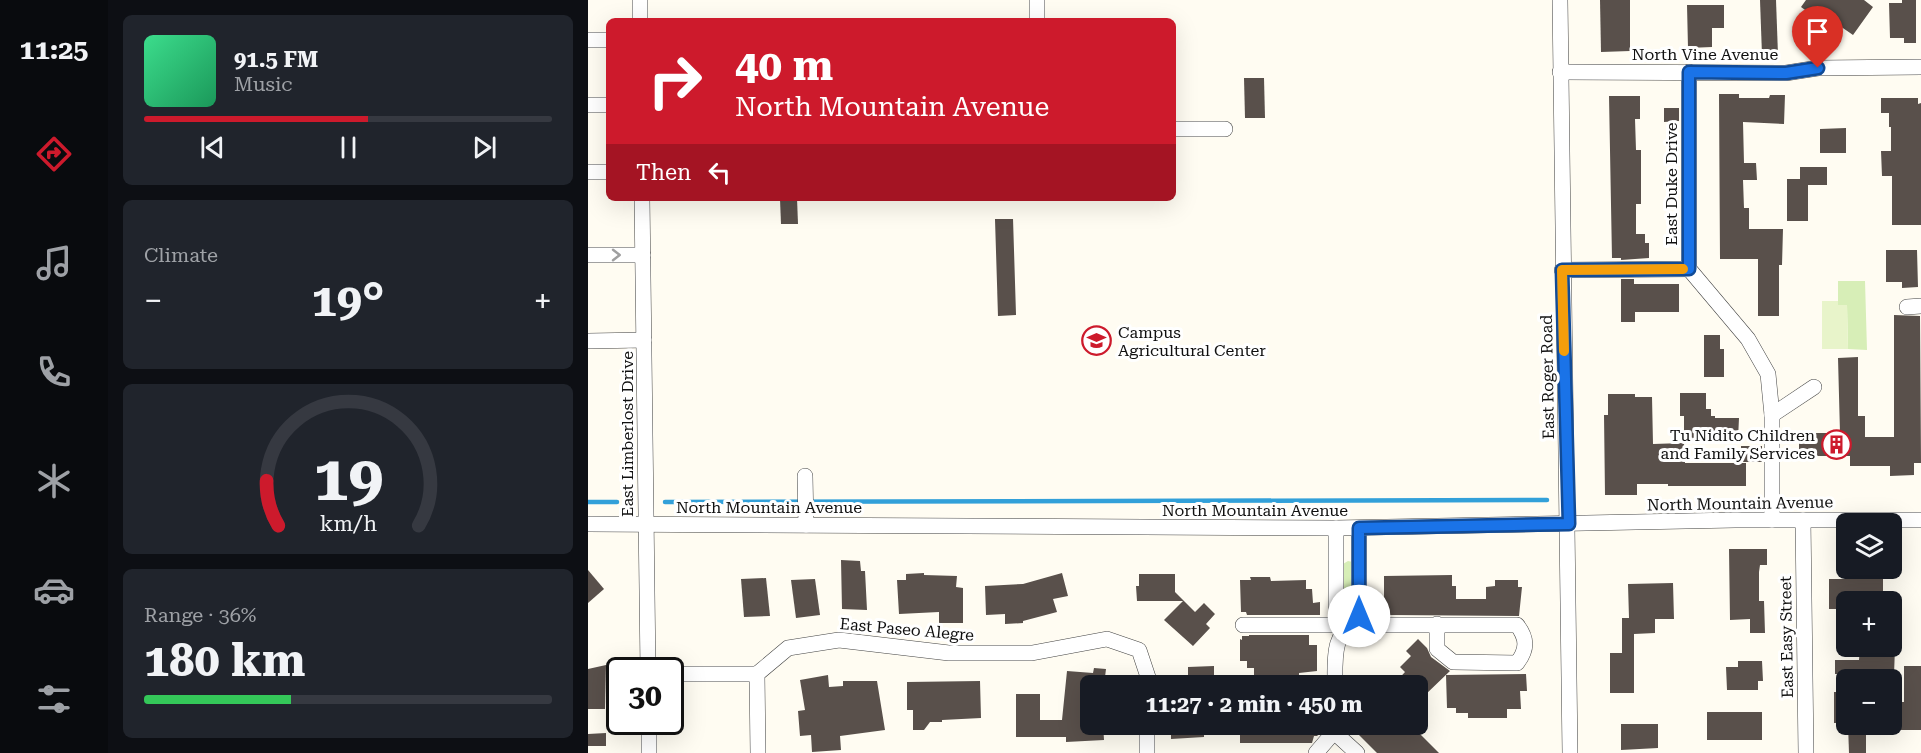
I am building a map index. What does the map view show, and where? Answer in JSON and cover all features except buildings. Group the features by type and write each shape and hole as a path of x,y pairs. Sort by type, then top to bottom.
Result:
{"street":[{"path":"640,0 640,18"},
{"path":"1037,0 1038,18"},
{"name":"East Roger Road","path":"1560,0 1562,270 1569,524 1570,753"},
{"path":"588,40 606,40"},
{"name":"North Vine Avenue","path":"1560,72 1786,73 1818,68 1921,67"},
{"name":"East Duke Drive","path":"1689,72 1689,269"},
{"path":"588,105 606,105"},
{"path":"1176,129 1225,129"},
{"path":"588,172 606,171"},
{"name":"East Limberlost Drive","path":"642,201 648,657"},
{"path":"588,255 643,255"},
{"path":"1562,270 1689,269 1748,339 1768,374 1772,415 1772,520"},
{"path":"588,341 644,340"},
{"path":"1772,415 1814,387"},
{"path":"805,476 806,525"},
{"name":"North Mountain Avenue","path":"588,524 1359,528 1772,520 1921,520"},
{"name":"East Easy Street","path":"1803,520 1806,753"},
{"path":"1336,528 1336,614 1347,625"},
{"path":"1335,675 1335,649 1347,625 1359,616 1359,528"},
{"path":"1243,625 1437,624 1517,625 1525,635 1525,653 1517,663 1453,662 1437,649 1437,624"},
{"name":"East Paseo Alegre","path":"757,674 788,648 839,640 949,653 1032,653 1107,639 1139,650 1147,675"},
{"path":"684,674 757,674 758,753"},
{"path":"649,735 649,753"},
{"path":"1147,735 1147,753"},
{"path":"1316,753 1329,735"},
{"path":"1340,735 1357,753"}],"green space":[{"path":"1838,281 1865,281 1867,350 1848,349 1847,305 1838,305"},
{"path":"1822,301 1838,301 1838,305 1847,305 1848,349 1822,349"},
{"path":"1348,561 1353,562 1352,614 1348,616 1344,612 1343,564"}],"waterway":[{"path":"665,502 1547,500"},
{"path":"588,502 617,502"}],"slow traffic":[{"path":"1564,351 1562,270 1683,269"}],"place":[{"name":"Campus Agricultural Center","path":"1097,341"},
{"name":"Tu Nidito Children and Family Services","path":"1836,444"}],"route":[{"path":"1359,616 1359,528 1569,524 1562,270 1689,269 1689,72 1786,73 1818,68"}]}
